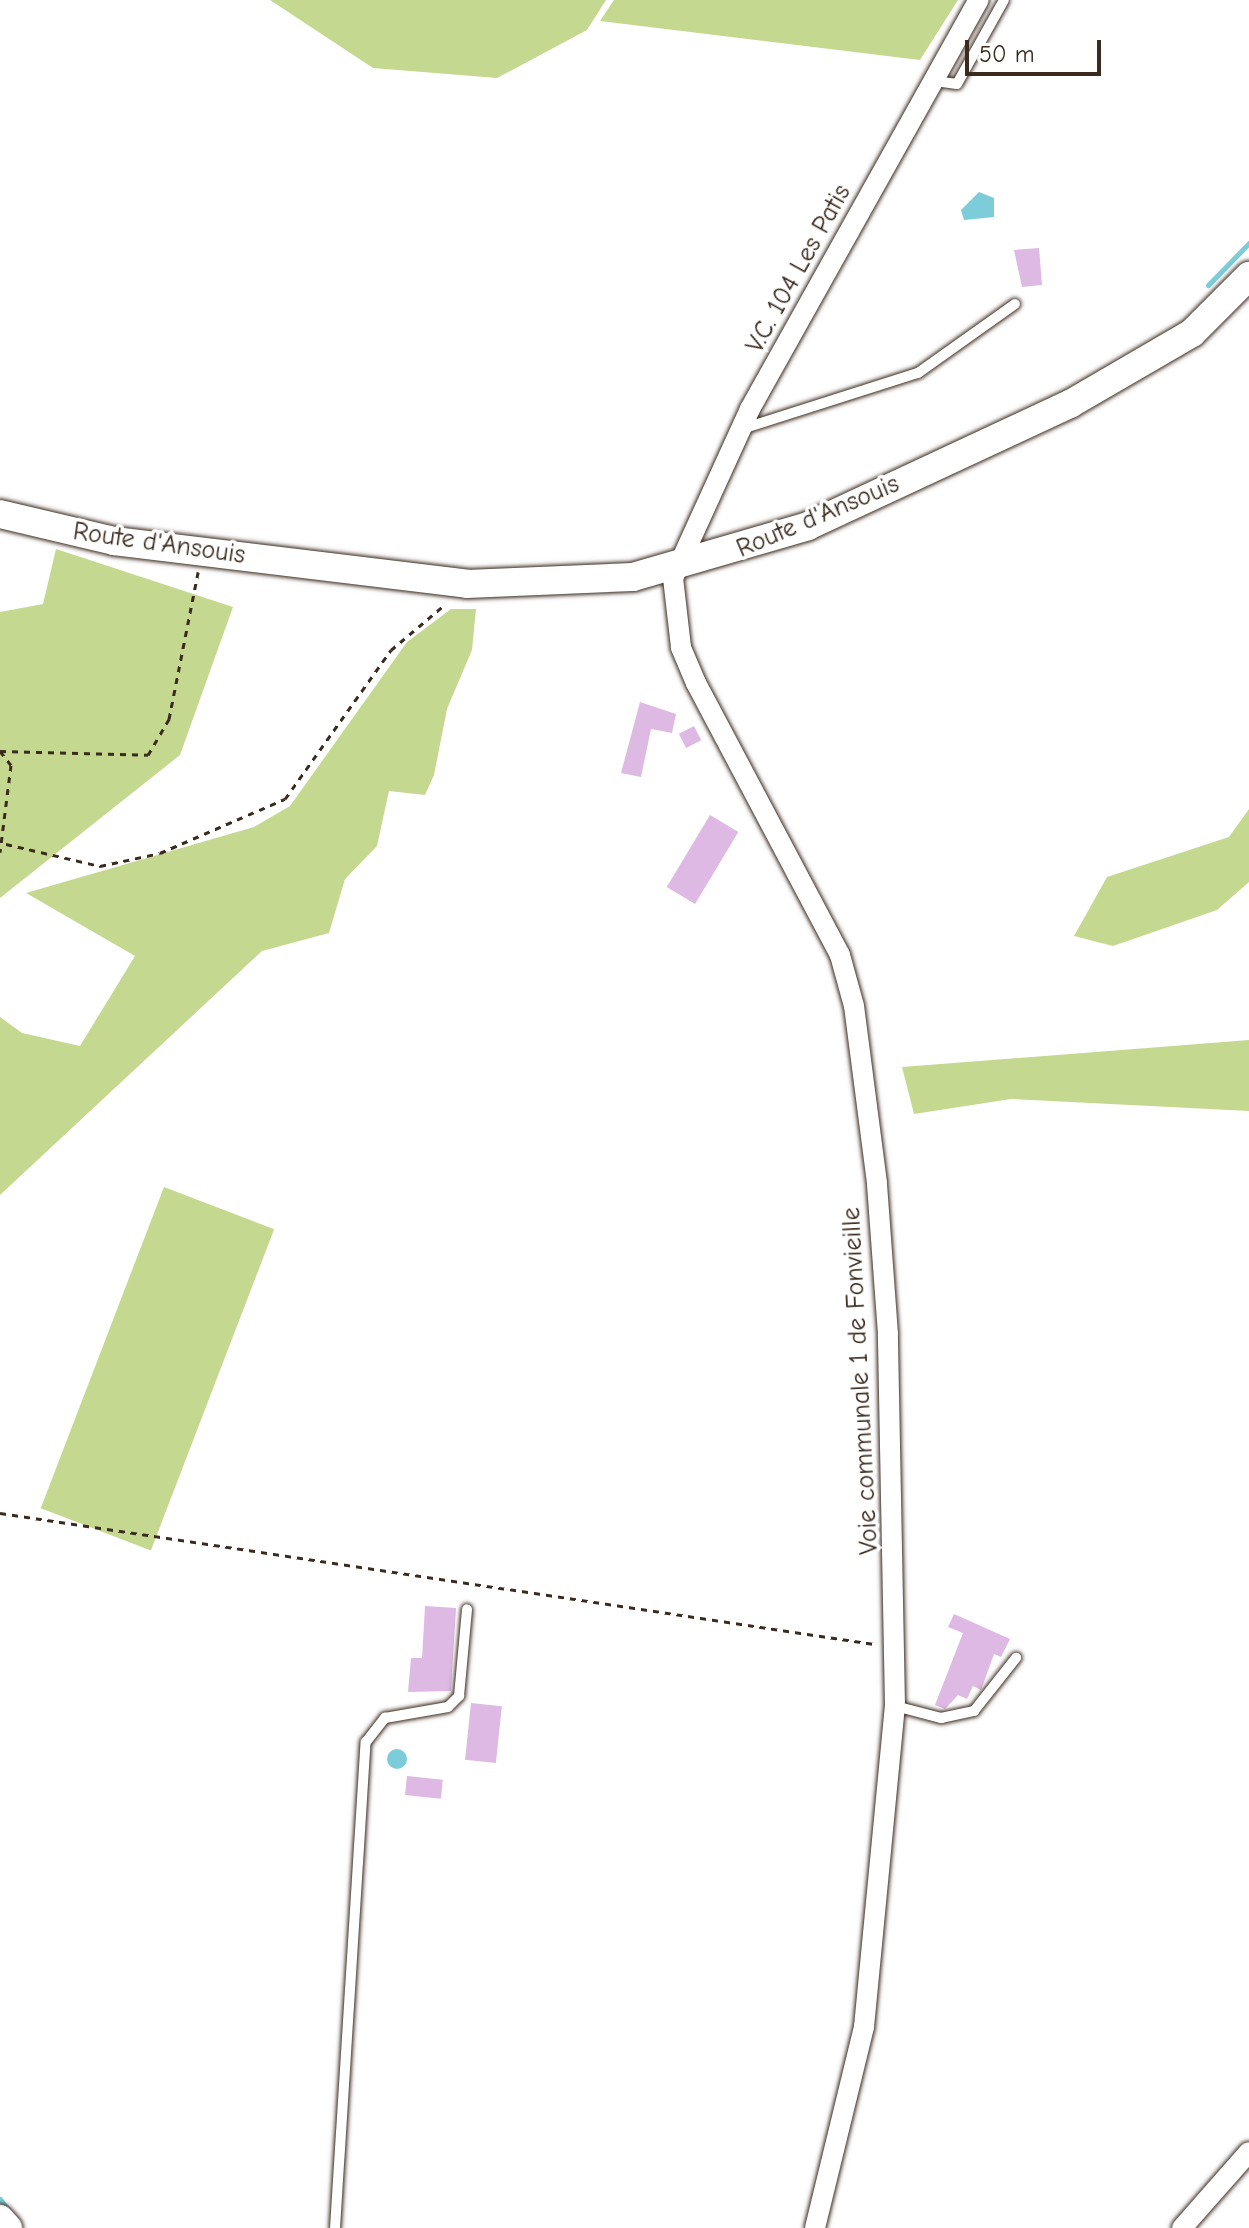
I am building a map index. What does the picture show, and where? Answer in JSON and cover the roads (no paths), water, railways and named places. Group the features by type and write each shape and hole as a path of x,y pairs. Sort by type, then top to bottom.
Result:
{"street":[{"name":"V.C. 104 Les Patis","path":"674,568 740,429 979,0"},
{"name":"Route d'Ansouis","path":"0,514 114,541 467,584 584,582 674,568 808,526 1070,404 1192,333 1249,276"},
{"name":"Voie communale 1 de Fonvieille","path":"674,568 671,599 686,659 824,916 854,1006 888,1334 897,1642 895,1706 864,2027 815,2228"},
{"path":"1182,2228 1249,2152"},
{"path":"0,2219 8,2228"}],"lane":[{"path":"935,81 957,84 1004,0"},
{"path":"740,429 918,373 1015,304"},
{"path":"335,2228 366,1742 385,1718 448,1707 459,1696 467,1609"},
{"path":"895,1706 956,1718 974,1711 1016,1658"}],"water":[{"path":"979,192 994,198 994,217 964,220 961,210"},
{"path":"397,1749 404,1752 407,1759 404,1766 397,1769 390,1766 387,1759 390,1752"}],"waterway":[{"path":"1208,285 1249,243"},
{"path":"0,2199 9,2211"}]}
